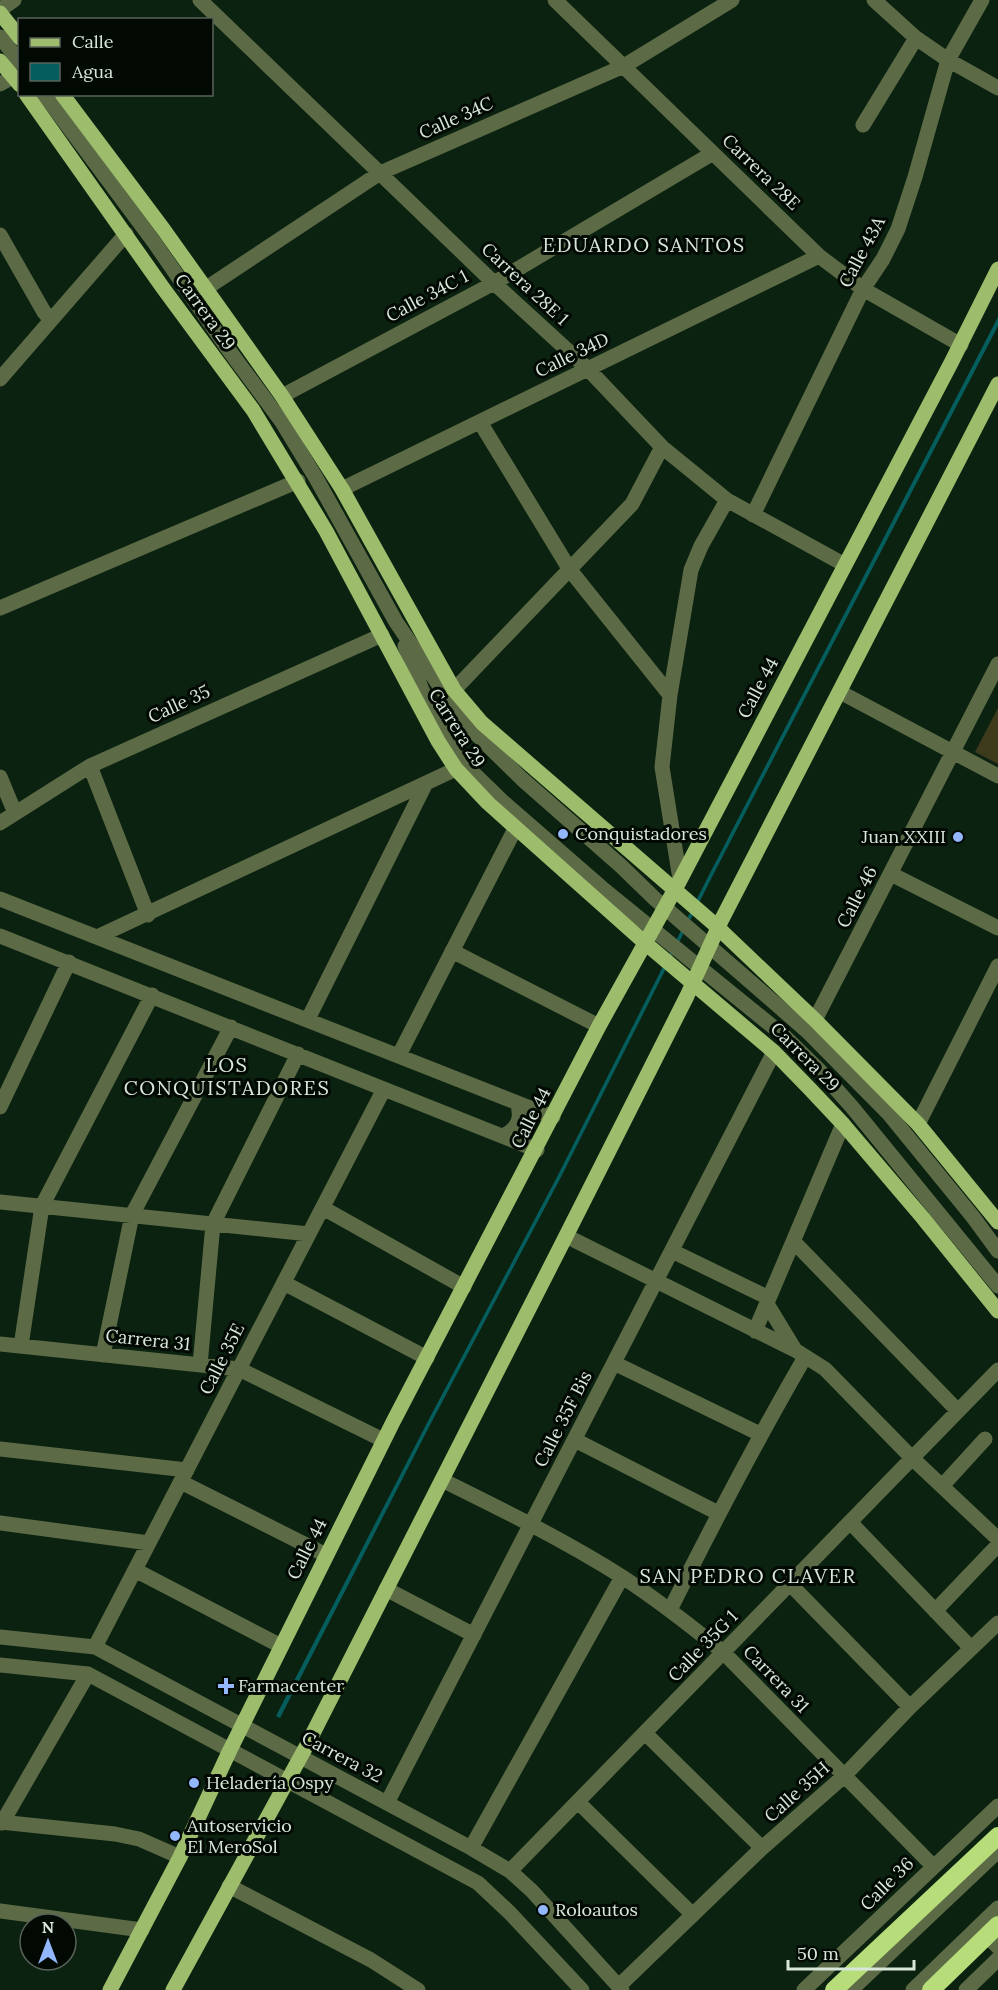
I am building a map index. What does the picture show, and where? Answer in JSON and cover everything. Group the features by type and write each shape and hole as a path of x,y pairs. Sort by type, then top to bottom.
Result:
{"highway":[{"path":"834,1990 998,1836"},
{"path":"931,1990 994,1936"}],"main road":[{"path":"0,11 18,35"},
{"path":"0,60 13,77"},
{"name":"Carrera 29","path":"27,96 163,288 253,410 298,481 438,741 456,769 488,803 646,944 774,1052 843,1124 998,1311"},
{"name":"Carrera 29","path":"63,96 282,396 342,489 454,690 482,723 678,887 815,1020 918,1124 998,1222"},
{"name":"Calle 44","path":"110,1990 180,1857 230,1750 384,1440 537,1150 599,1026 667,909 961,345 998,269"},
{"path":"173,1990 288,1781 566,1236 716,926 840,692 998,384"}],"street":[{"path":"0,11 14,0"},
{"name":"Carrera 28E 1","path":"200,0 494,283 588,369 662,447 727,500 845,564"},
{"name":"Carrera 28E","path":"555,0 819,256 863,289 961,345"},
{"name":"Calle 34C","path":"205,289 380,173 624,66 732,0"},
{"path":"874,0 916,38 948,60 998,88"},
{"name":"Calle 43A","path":"753,515 863,289 883,259 898,229 948,60 982,0"},
{"path":"0,37 13,77"},
{"path":"862,125 916,38"},
{"path":"45,96 154,242 282,422 316,478 396,622 474,732 522,779 807,1031 890,1114 998,1251"},
{"name":"Calle 34C 1","path":"282,396 494,283 712,153"},
{"path":"0,379 126,234"},
{"path":"0,235 44,312 51,320"},
{"name":"Calle 34D","path":"342,489 819,256"},
{"path":"480,422 570,570 670,695"},
{"path":"454,690 632,504 662,447"},
{"path":"0,608 298,481"},
{"path":"678,887 662,767 670,695 691,570 701,546 727,500"},
{"path":"396,622 422,690 438,722 469,769 502,801 602,888 783,1035 820,1071 998,1286"},
{"name":"Calle 35","path":"0,823 90,766 382,634"},
{"name":"Calle 46","path":"815,1020 998,664"},
{"path":"840,692 998,776"},
{"path":"90,766 148,915"},
{"path":"97,937 456,769"},
{"path":"0,777 15,813"},
{"path":"308,1019 426,783"},
{"path":"399,1055 516,827"},
{"path":"891,874 998,928"},
{"path":"0,899 554,1117"},
{"path":"0,936 537,1150"},
{"path":"453,951 599,1026"},
{"path":"0,1107 69,962"},
{"path":"918,1124 998,966"},
{"path":"21,1346 42,1206 152,995"},
{"path":"103,1355 132,1215 231,1027"},
{"name":"Calle 35F Bis","path":"387,1803 774,1052"},
{"path":"200,1365 213,1224 298,1054"},
{"name":"Calle 35E","path":"95,1647 384,1089"},
{"path":"502,1136 518,1123 520,1116 517,1103"},
{"path":"755,1331 843,1124"},
{"path":"0,1202 309,1234"},
{"path":"323,1208 464,1287"},
{"path":"566,1236 800,1353 825,1370 912,1458 998,1539"},
{"path":"794,1242 958,1411"},
{"path":"672,1251 768,1301 800,1353"},
{"path":"284,1283 427,1358"},
{"name":"Carrera 31","path":"0,1344 239,1369 384,1440"},
{"path":"670,1610 800,1353"},
{"path":"614,1363 760,1434"},
{"name":"Calle 35G 1","path":"510,1871 998,1370"},
{"path":"943,1485 985,1439"},
{"path":"574,1440 718,1514"},
{"path":"0,1449 184,1476 326,1555"},
{"name":"Carrera 31","path":"442,1480 622,1576 670,1610 723,1652 933,1866"},
{"path":"850,1522 971,1648"},
{"path":"0,1523 149,1542"},
{"path":"935,1611 998,1545"},
{"path":"135,1570 281,1646"},
{"path":"471,1848 622,1576"},
{"path":"790,1584 910,1707"},
{"path":"386,1588 474,1635"},
{"name":"Calle 35H","path":"620,1988 762,1848 844,1776 910,1707 998,1623"},
{"name":"Carrera 32","path":"0,1637 95,1647 471,1848 510,1871 532,1891 620,1988"},
{"path":"0,1665 88,1674 478,1883 510,1913 582,1990"},
{"path":"88,1674 1,1823 115,1834 157,1845 180,1857"},
{"path":"645,1733 762,1848"},
{"path":"578,1802 693,1915"},
{"name":"Calle 36","path":"804,1990 998,1806"},
{"path":"851,1990 998,1851"},
{"path":"229,1886 371,1960 418,1990"},
{"path":"913,1990 998,1908"},
{"path":"0,1911 142,1930"},
{"path":"867,1932 881,1945"},
{"path":"966,1990 998,1959"}],"shaded area":[{"path":"998,708 998,764 975,752"}],"water":[{"path":"998,317 998,326 712,877 560,1179 431,1423 280,1718 276,1716 557,1177 709,875"}],"place":[{"name":"Conquistadores","path":"563,834"},
{"name":"Juan XXIII","path":"958,837"},
{"name":"Farmacenter","path":"226,1686"},
{"name":"Heladería Ospy","path":"194,1783"},
{"name":"Autoservicio El MeroSol","path":"175,1836"},
{"name":"Roloautos","path":"543,1910"}],"district":[{"name":"EDUARDO SANTOS","path":"644,245"},
{"name":"LOS CONQUISTADORES","path":"227,1076"},
{"name":"SAN PEDRO CLAVER","path":"748,1576"}]}
